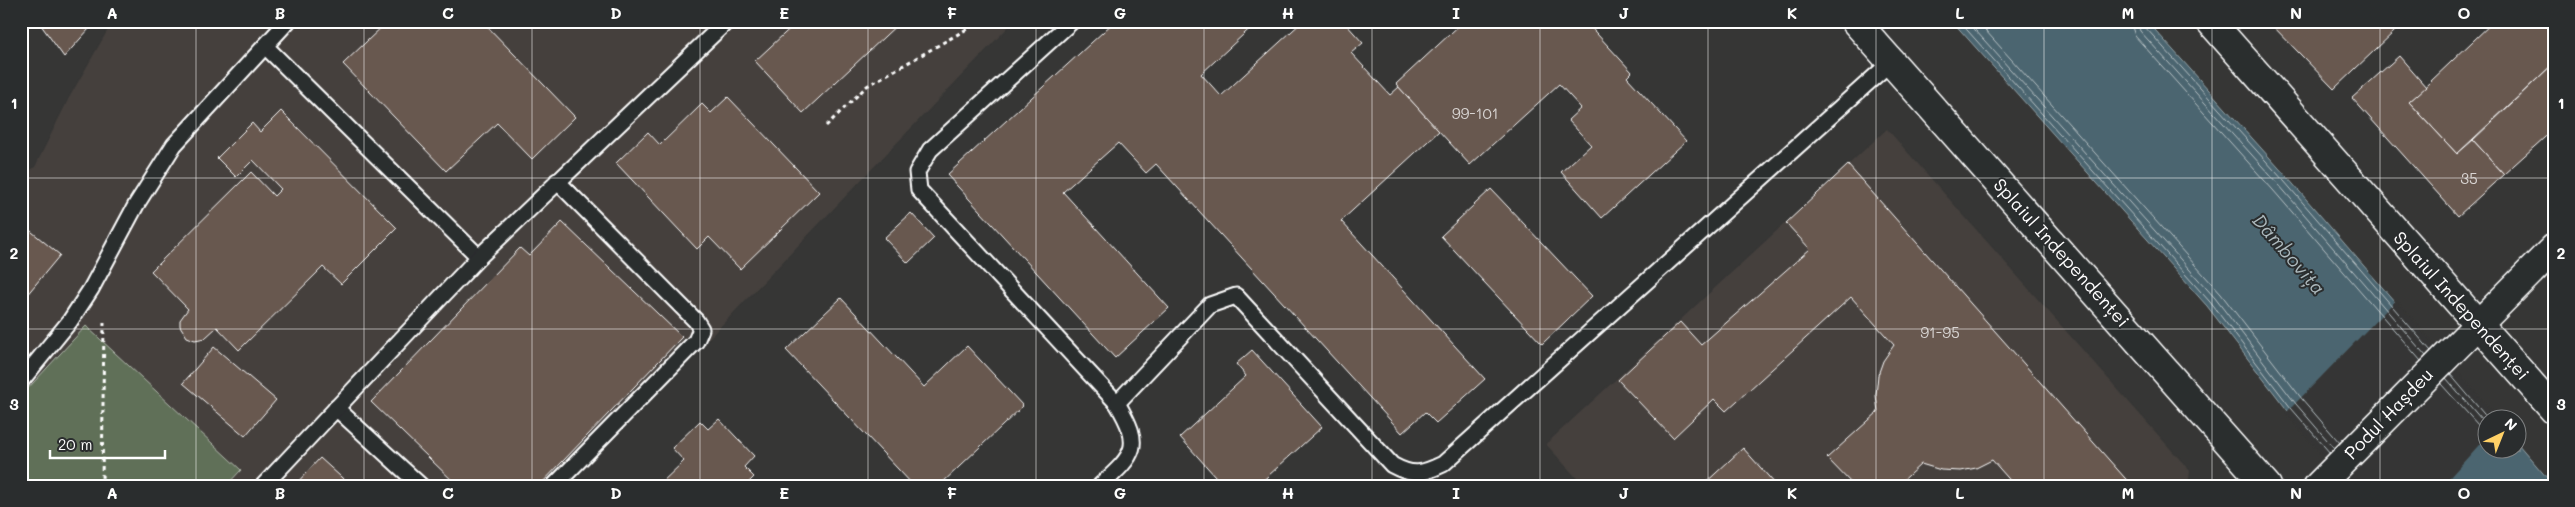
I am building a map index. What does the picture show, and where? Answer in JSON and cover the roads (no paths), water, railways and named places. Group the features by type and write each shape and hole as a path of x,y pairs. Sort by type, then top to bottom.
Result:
{"main road":[{"name":"Splaiul Independenței","path":"1855,21 2267,486"},
{"name":"Splaiul Independenței","path":"2210,21 2554,410"},
{"name":"Podul Hașdeu","path":"2323,481 2477,323 2554,248"}],"lane":[{"path":"21,381 70,321 105,264 136,205 174,145 288,21"},
{"path":"263,486 479,256 726,21"},
{"path":"1072,21 930,150 917,172 919,190 1117,403 1128,421 1134,444 1127,461 1100,486"},
{"path":"265,46 479,256"},
{"path":"1117,403 1210,305 1236,296 1392,464 1405,472 1423,474 1443,464 1891,62"},
{"path":"554,486 696,341 701,329 696,321 557,181"},
{"path":"336,408 421,486"}],"water":[{"name":"Dâmbovița","path":"1952,21 2147,21 2287,177 2488,410 2478,410 2478,460 2528,460 2528,456 2554,486 2352,486 2288,411 2207,306"}]}
